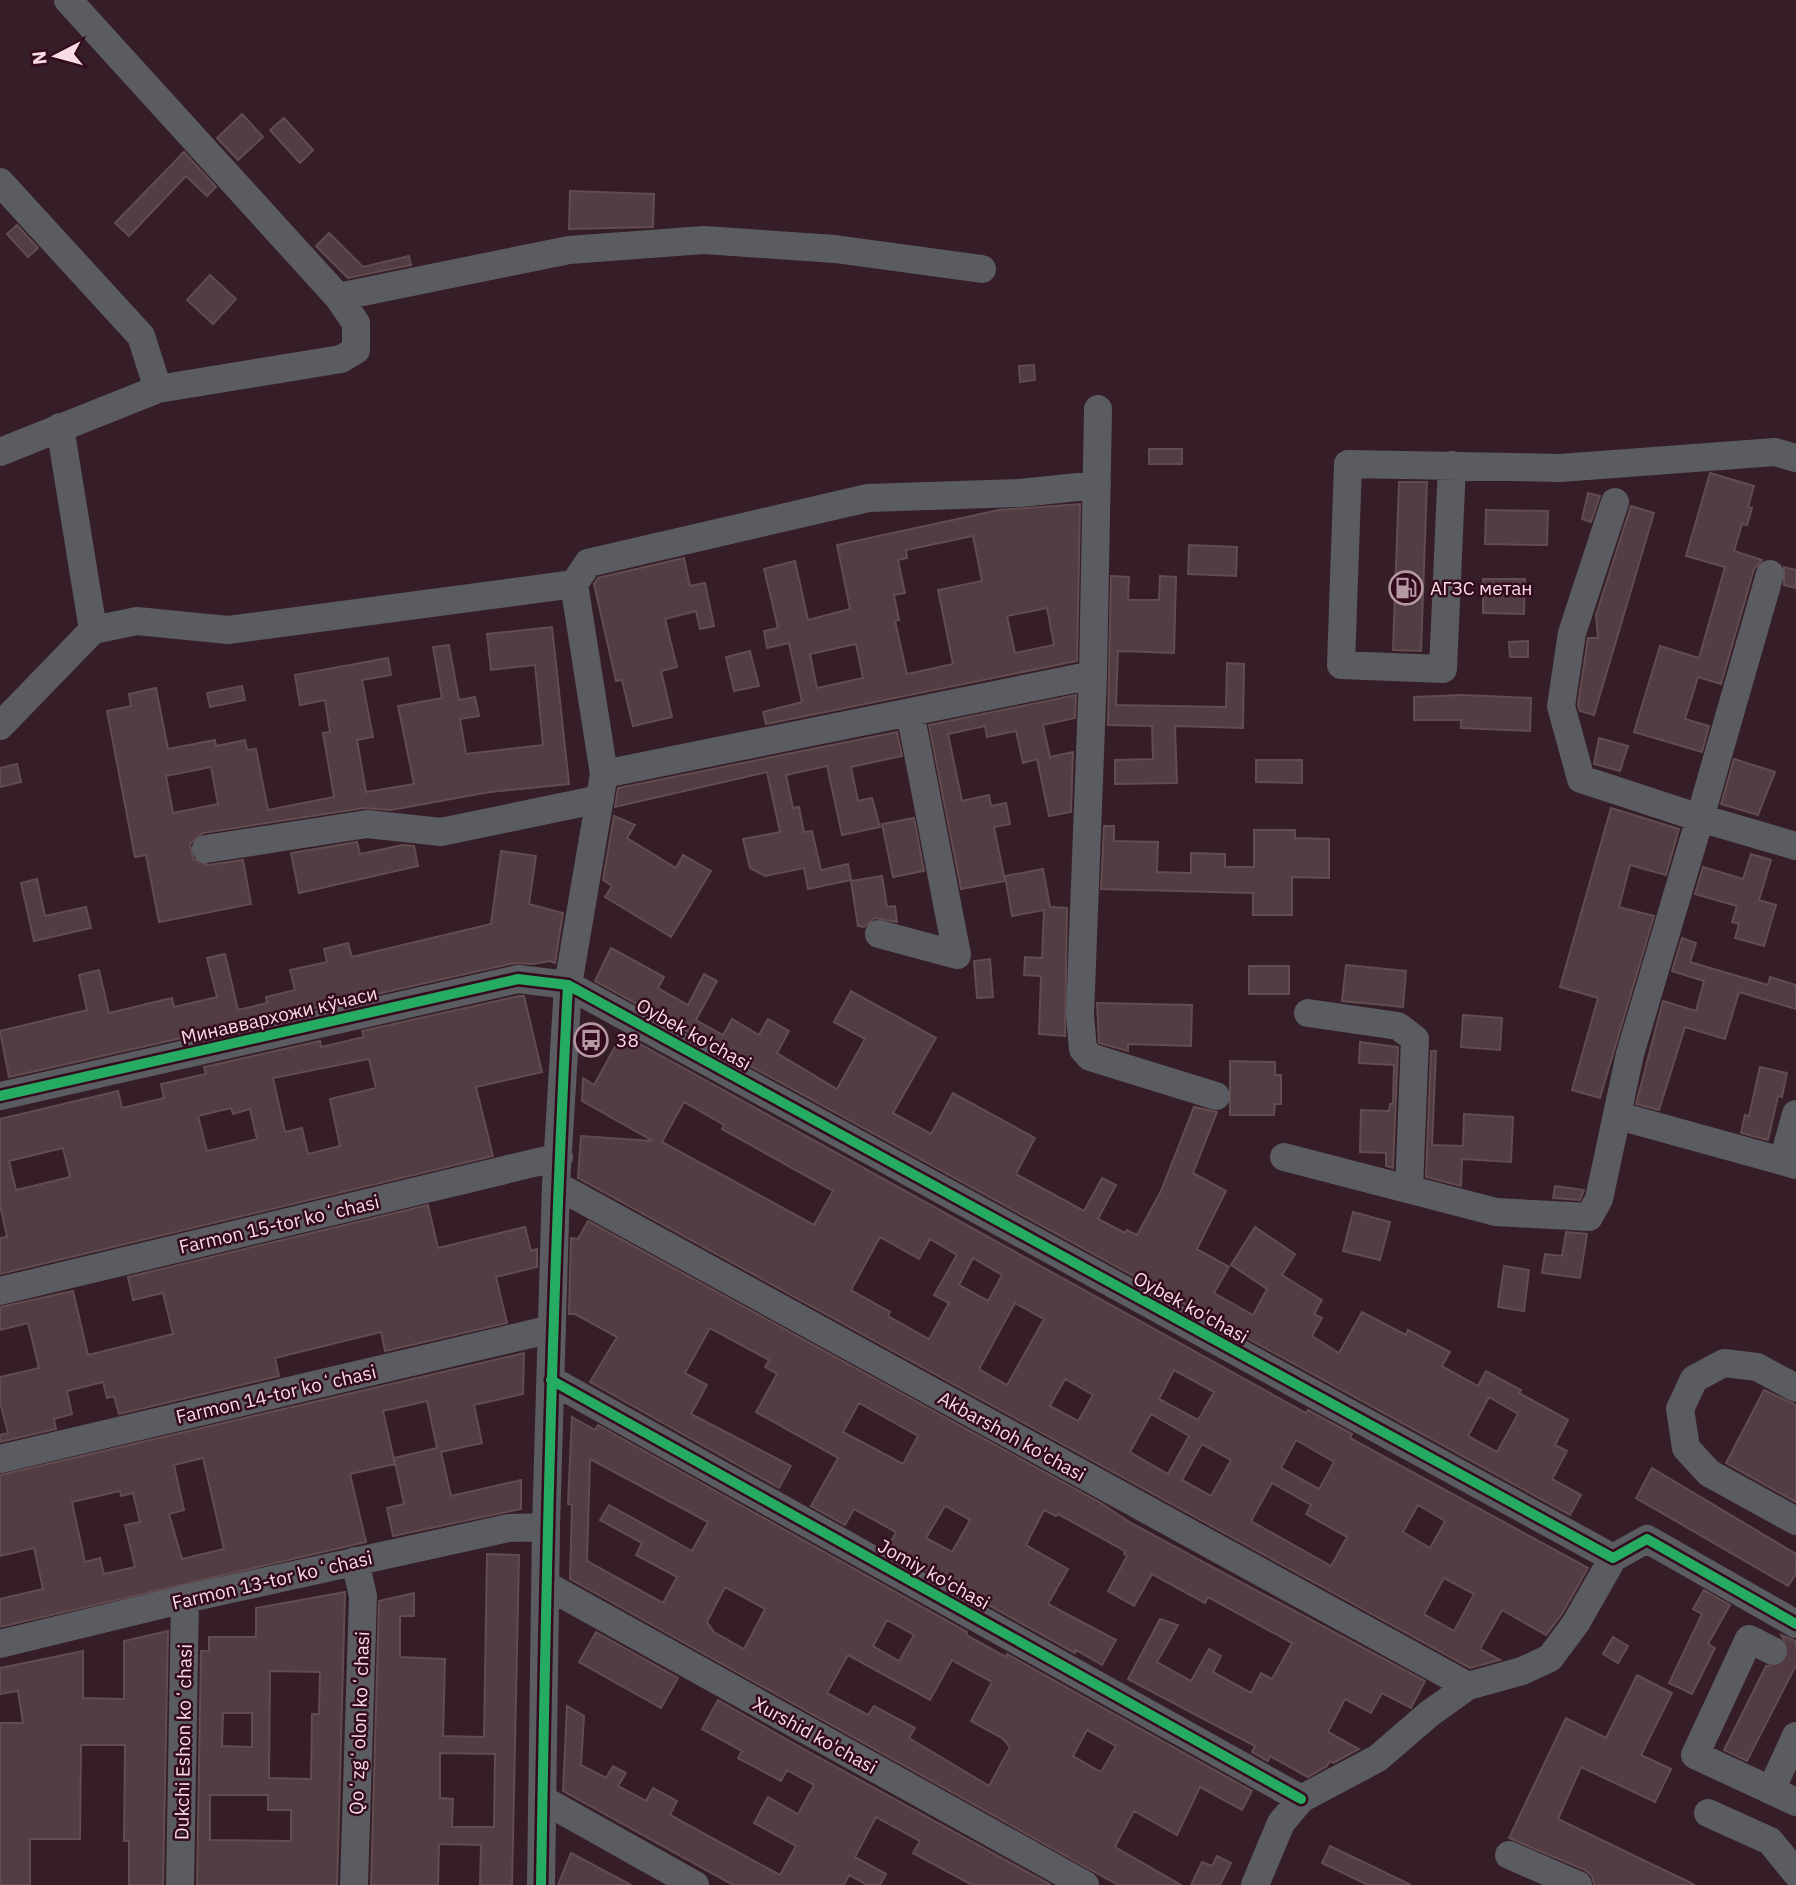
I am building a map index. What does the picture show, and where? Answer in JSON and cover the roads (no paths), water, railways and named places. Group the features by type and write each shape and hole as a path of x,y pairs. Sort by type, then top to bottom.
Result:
{"street":[{"path":"0,452 158,389 341,359 356,350 356,323 338,297 68,0"},
{"path":"0,182 141,336 158,389"},
{"path":"338,297 569,250 704,240 835,249 982,269"},
{"path":"1098,409 1093,674 1080,1015 1083,1049 1090,1058 1216,1096"},
{"path":"60,427 93,630"},
{"path":"1452,465 1443,669 1341,665 1348,464 1452,465 1560,468 1775,452 1796,458"},
{"path":"541,1885 546,1527 556,1185 568,985 602,786 574,584 588,563 868,498 1020,493 1097,485"},
{"path":"1615,502 1572,633 1561,706 1581,779 1796,846"},
{"path":"1284,1157 1496,1212 1589,1217 1599,1199 1619,1116 1630,1054 1770,574"},
{"path":"0,726 93,630 137,621 228,630 574,584"},
{"path":"206,849 367,824 441,832 602,786 910,712 1093,674"},
{"path":"879,934 957,955 910,712"},
{"name":"Минаввархожи кўчаси","path":"0,1096 518,979 568,985"},
{"name":"Oybek ko'chasi","path":"568,985 1613,1558"},
{"path":"1308,1013 1398,1026 1415,1039 1409,1189"},
{"path":"1619,1116 1789,1163 1796,1114"},
{"name":"Farmon 15-tor koʻchasi","path":"0,1291 558,1157"},
{"name":"Akbarshoh ko'chasi","path":"556,1185 1468,1686"},
{"name":"Farmon 14-tor koʻchasi","path":"0,1459 552,1329"},
{"path":"1796,1388 1757,1367 1724,1363 1694,1378 1680,1409 1686,1448 1709,1473 1796,1521"},
{"name":"Jomiy ko'chasi","path":"551,1380 1301,1799"},
{"name":"Farmon 13-tor koʻchasi","path":"0,1644 185,1599 509,1528 546,1527"},
{"path":"1255,1885 1281,1823 1301,1799 1378,1758 1429,1714 1468,1686 1522,1671 1550,1657 1576,1623 1613,1558 1647,1539 1796,1624"},
{"name":"Qoʻzgʻolon koʻchasi","path":"354,1885 363,1596 355,1562"},
{"name":"Xurshid ko'chasi","path":"545,1585 1085,1885"},
{"name":"Dukchi Eshon koʻchasi","path":"180,1885 185,1599"},
{"path":"1773,1651 1749,1639 1695,1755 1796,1802"},
{"path":"1770,1790 1796,1736"},
{"path":"542,1799 695,1885"},
{"path":"1707,1813 1770,1841 1796,1873"},
{"path":"1509,1856 1578,1885"}],"tunnel":[{"path":"1773,1651 1796,1664"}],"place":[{"name":"АГЗС метан","path":"1406,588"},
{"name":"38","path":"591,1040"}]}
